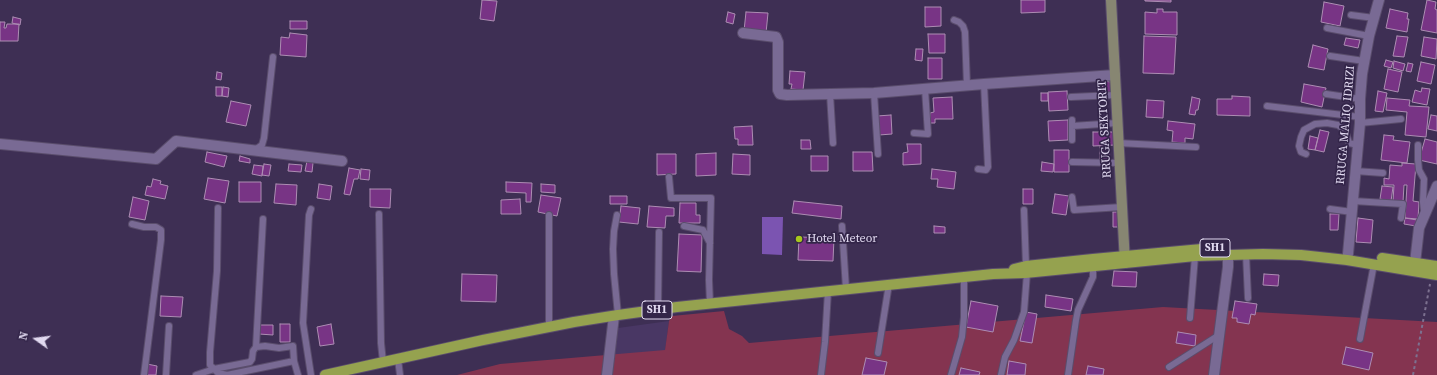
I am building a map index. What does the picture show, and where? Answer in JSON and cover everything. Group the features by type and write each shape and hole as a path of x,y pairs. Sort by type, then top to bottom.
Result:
{"main road":[{"name":"SH1","path":"325,375 549,327 616,316 828,290 1125,259 1195,249 1263,247 1301,249 1415,263 1435,272"},
{"name":"SH1","path":"1027,270 1093,266 1125,259 1246,254 1301,255 1435,272"}],"street":[{"name":"RRUGA SEKTORIT","path":"1111,0 1125,259"},
{"name":"RRUGA MALIQ IDRIZI","path":"1348,254 1364,61 1379,0"},
{"path":"743,33 774,36 777,39 777,84 780,94 787,96 874,93 1115,75"},
{"path":"0,144 156,158 176,141 342,161"},
{"path":"1415,263 1419,228 1437,186"},
{"path":"1214,375 1220,334 1228,254"},
{"path":"607,375 616,316"}],"lane":[{"path":"1351,16 1374,18"},
{"path":"954,20 960,22 965,32 967,86"},
{"path":"1327,28 1369,36"},
{"path":"1330,56 1364,61"},
{"path":"253,150 262,145 264,138 273,57"},
{"path":"978,169 986,170 988,166 984,84"},
{"path":"914,133 928,134 925,89"},
{"path":"874,93 878,154"},
{"path":"830,94 833,143"},
{"path":"1326,94 1360,99"},
{"path":"1071,97 1116,95"},
{"path":"1267,106 1360,120 1401,119"},
{"path":"1072,140 1072,123 1117,123"},
{"path":"1306,154 1301,152 1299,146 1301,137 1304,130 1315,124 1327,123 1338,125 1345,130 1349,142 1358,145"},
{"path":"1118,143 1196,147"},
{"path":"1418,146 1419,170 1424,178 1424,217"},
{"path":"1072,162 1120,163"},
{"path":"1355,171 1383,173"},
{"path":"669,177 671,198 711,198 709,280 710,304"},
{"path":"1072,198 1074,210 1122,206"},
{"path":"1353,201 1403,204 1402,218"},
{"path":"218,208 216,271 210,365 218,373 227,375 294,361"},
{"path":"311,209 309,215 303,323 311,375"},
{"path":"1330,209 1352,212"},
{"path":"1001,375 1005,357 1014,340 1024,312 1027,270 1024,210"},
{"path":"379,214 381,343 383,362"},
{"path":"549,215 549,327"},
{"path":"616,316 613,249 617,215"},
{"path":"196,375 214,369 250,362 252,359 253,351 256,348 263,219"},
{"path":"132,224 161,230 144,375"},
{"path":"684,226 703,230 710,242"},
{"path":"842,226 846,289"},
{"path":"658,310 659,232"},
{"path":"1246,254 1248,298"},
{"path":"1190,318 1195,256"},
{"path":"1360,339 1374,264"},
{"path":"1068,375 1078,310 1093,277 1093,266"},
{"path":"951,375 962,337 964,317 964,277"},
{"path":"878,353 889,284"},
{"path":"821,375 828,290"},
{"path":"166,375 169,326"},
{"path":"1168,367 1220,334"},
{"path":"256,348 265,346 279,348 293,346 294,361 298,375"},
{"path":"398,359 400,375"}],"path":[{"path":"1413,375 1435,272"}],"shaded area":[{"path":"762,217 783,217 782,255 762,254"},
{"path":"1163,307 1437,322 1437,375 457,375 500,364 665,350 669,321 672,316 724,311 729,329 742,336 749,343"},
{"path":"669,321 662,375 611,375 615,333 618,328"}],"building":[{"path":"482,0 497,1 494,21 480,19"},
{"path":"1021,0 1045,0 1045,12 1021,13"},
{"path":"1171,0 1171,2 1145,1"},
{"path":"1427,0 1436,2 1435,9 1437,10 1437,33 1421,30"},
{"path":"1324,2 1344,6 1340,26 1321,22"},
{"path":"925,7 941,7 941,26 925,27"},
{"path":"1157,9 1163,9 1163,12 1177,12 1177,35 1145,34 1145,12 1157,13"},
{"path":"1390,9 1408,13 1407,19 1409,19 1407,32 1386,28"},
{"path":"728,12 735,14 733,24 726,22"},
{"path":"746,12 768,13 766,33 744,31"},
{"path":"13,17 21,19 20,25 12,23"},
{"path":"290,21 307,21 307,29 290,29"},
{"path":"0,22 5,22 4,28 6,28 7,24 19,24 18,41 0,41"},
{"path":"290,33 307,35 306,57 280,55 281,37 289,38"},
{"path":"928,34 945,34 945,53 929,53"},
{"path":"1144,36 1176,37 1174,74 1143,73"},
{"path":"1397,36 1408,37 1404,57 1393,56"},
{"path":"1424,37 1437,39 1436,59 1421,56"},
{"path":"1346,38 1360,40 1358,48 1344,45"},
{"path":"1313,45 1328,49 1324,70 1308,67"},
{"path":"916,49 923,49 922,61 915,60"},
{"path":"928,58 942,58 942,79 928,79"},
{"path":"1386,60 1393,62 1391,68 1384,66"},
{"path":"1394,61 1405,64 1403,71 1393,68"},
{"path":"1421,62 1435,65 1431,84 1417,81"},
{"path":"1408,63 1413,64 1411,72 1406,71"},
{"path":"1388,69 1402,72 1398,92 1384,89"},
{"path":"790,71 805,72 803,90 791,89 792,84 789,84"},
{"path":"217,72 222,73 221,80 216,79"},
{"path":"1103,81 1111,82 1111,95 1102,94"},
{"path":"1304,84 1326,88 1322,107 1301,102"},
{"path":"216,87 222,87 222,96 216,96"},
{"path":"223,87 229,88 228,97 222,96"},
{"path":"1422,88 1430,89 1427,105 1412,102 1415,90 1421,92"},
{"path":"1067,91 1068,110 1049,111 1048,92"},
{"path":"1378,91 1387,93 1383,112 1375,111"},
{"path":"1041,93 1048,93 1048,101 1041,101"},
{"path":"1232,96 1250,97 1250,116 1217,115 1217,99 1232,99"},
{"path":"952,97 953,119 935,119 935,123 930,123 930,113 934,112 933,98"},
{"path":"1192,97 1200,99 1198,110 1196,110 1195,115 1189,114"},
{"path":"1387,98 1410,100 1409,106 1429,107 1426,137 1405,135 1407,112 1386,110"},
{"path":"1147,100 1164,101 1163,118 1146,117"},
{"path":"231,101 251,105 246,126 226,122"},
{"path":"891,115 892,134 879,135 877,116"},
{"path":"1431,115 1437,116 1437,131 1428,129"},
{"path":"1068,120 1068,140 1049,141 1048,121"},
{"path":"1168,121 1195,124 1193,139 1185,138 1185,143 1172,142 1173,131 1167,130"},
{"path":"752,126 753,145 738,145 738,139 735,139 734,127"},
{"path":"1320,130 1329,132 1324,152 1315,150"},
{"path":"1093,132 1114,132 1115,145 1093,146"},
{"path":"1384,135 1394,136 1393,140 1410,142 1407,163 1381,160"},
{"path":"1310,136 1318,138 1315,150 1308,149"},
{"path":"1425,139 1437,142 1437,164 1419,160"},
{"path":"801,140 810,140 811,149 801,149"},
{"path":"907,144 921,144 921,164 903,165 903,153 908,152"},
{"path":"1100,147 1109,147 1109,160 1100,160"},
{"path":"1054,150 1069,150 1069,172 1054,172"},
{"path":"207,152 227,156 224,167 205,162"},
{"path":"853,152 872,152 873,171 853,171"},
{"path":"716,153 716,175 696,176 696,154"},
{"path":"657,154 676,154 676,174 657,175"},
{"path":"733,154 750,155 750,175 732,174"},
{"path":"240,156 250,159 250,163 239,161"},
{"path":"811,156 828,156 828,171 811,171"},
{"path":"307,161 313,163 312,172 305,171"},
{"path":"1042,162 1054,164 1053,172 1041,171"},
{"path":"1402,163 1416,164 1413,201 1419,202 1418,219 1405,218 1407,185 1404,185 1403,202 1393,201 1394,185 1384,185 1384,178 1389,179 1390,165 1402,166"},
{"path":"264,164 271,165 269,176 262,175"},
{"path":"289,164 302,165 301,172 288,171"},
{"path":"254,165 263,166 262,176 252,174"},
{"path":"349,168 360,170 358,179 354,179 350,195 344,194"},
{"path":"361,169 370,170 369,180 360,179"},
{"path":"932,169 956,172 954,189 937,187 938,179 931,179"},
{"path":"208,178 229,181 225,203 204,199"},
{"path":"153,179 161,181 160,184 168,186 165,199 145,195 147,186 151,187"},
{"path":"239,182 261,182 261,202 239,202"},
{"path":"506,182 532,183 531,202 526,202 526,193 506,192"},
{"path":"276,184 297,185 296,205 274,203"},
{"path":"319,184 332,186 330,200 317,198"},
{"path":"541,184 555,185 555,193 541,192"},
{"path":"1382,186 1393,187 1391,201 1380,199"},
{"path":"370,189 391,189 390,208 370,207"},
{"path":"1023,189 1033,189 1033,204 1023,204"},
{"path":"1055,194 1069,196 1066,215 1052,213"},
{"path":"541,195 561,198 557,216 538,212"},
{"path":"610,196 627,196 627,204 610,204"},
{"path":"133,197 149,201 145,220 129,217"},
{"path":"520,199 521,214 501,214 501,200"},
{"path":"794,201 842,206 841,219 792,213"},
{"path":"680,203 696,203 696,215 700,215 700,223 679,223"},
{"path":"621,206 640,208 638,224 619,222"},
{"path":"649,206 674,208 674,216 666,216 665,228 647,227"},
{"path":"1113,212 1118,212 1119,227 1113,227"},
{"path":"1330,214 1339,214 1338,230 1330,230"},
{"path":"1358,218 1373,220 1371,243 1356,242"},
{"path":"1405,218 1417,220 1416,226 1404,224"},
{"path":"934,226 945,227 945,233 934,233"},
{"path":"679,234 702,235 701,272 677,271"},
{"path":"799,237 834,238 833,261 798,260"},
{"path":"1114,271 1137,272 1136,287 1112,286"},
{"path":"462,274 497,275 496,302 461,301"},
{"path":"1264,274 1279,275 1278,286 1263,285"},
{"path":"1046,295 1073,299 1071,311 1045,307"},
{"path":"161,296 183,297 181,317 160,316"},
{"path":"971,301 998,306 993,332 966,327"},
{"path":"1235,301 1257,304 1255,315 1251,314 1249,324 1237,322 1237,318 1232,318"},
{"path":"1026,312 1037,314 1032,343 1020,341"},
{"path":"280,324 290,324 290,342 280,342"},
{"path":"331,324 334,344 320,346 317,327"},
{"path":"260,325 273,325 273,335 259,334"},
{"path":"1178,332 1196,335 1195,346 1176,343"},
{"path":"1346,347 1373,353 1369,370 1342,364"},
{"path":"866,358 887,362 884,375 862,375"},
{"path":"1009,361 1026,364 1025,375 1007,375"},
{"path":"147,364 157,366 156,375 145,375"},
{"path":"1088,366 1104,369 1103,375 1086,375"},
{"path":"961,368 980,372 979,375 959,375"}],"place":[{"name":"Hotel Meteor","path":"799,239"}]}
